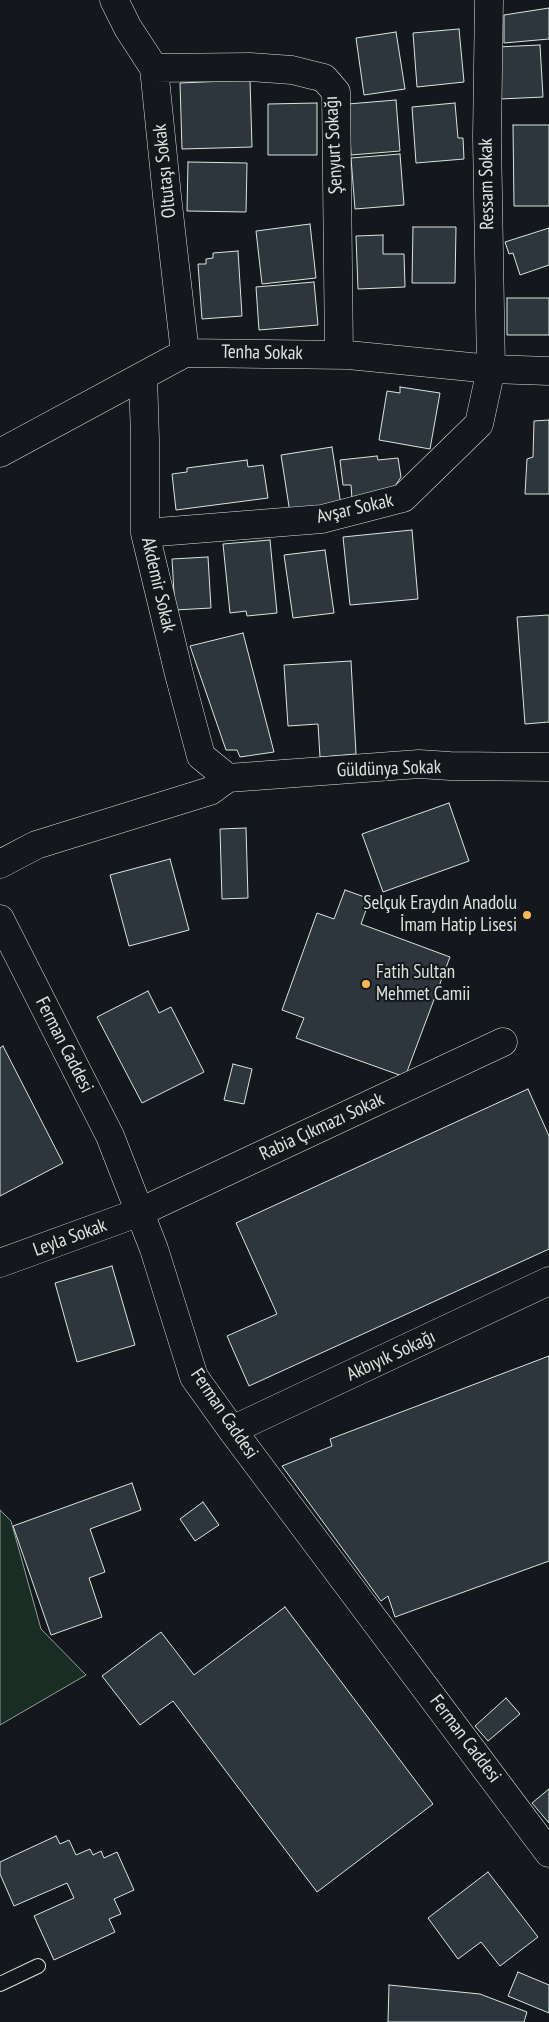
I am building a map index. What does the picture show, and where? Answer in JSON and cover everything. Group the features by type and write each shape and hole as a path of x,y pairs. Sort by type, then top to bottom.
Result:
{"street":[{"name":"Oltutaşı Sokak","path":"114,0 128,28 154,68 166,196 185,353"},
{"name":"Ressam Sokak","path":"489,0 487,137 491,369"},
{"name":"Şenyurt Sokağı","path":"154,68 250,66 292,70 324,78 336,92 339,355"},
{"name":"Tenha Sokak","path":"0,453 185,353 339,355 491,369 549,371"},
{"name":"Avşar Sokak","path":"145,533 322,519 403,498 479,424 491,369"},
{"name":"Akdemir Sokak","path":"143,376 145,533 201,756 228,778"},
{"name":"Güldünya Sokak","path":"228,778 419,764 549,767"},
{"path":"0,864 36,845 210,791 228,778"},
{"name":"Ferman Caddesi","path":"0,919 110,1136 154,1249 194,1377 549,1853"},
{"name":"Rabia Çıkmazı Sokak","path":"140,1212 503,1042"},
{"name":"Leyla Sokak","path":"0,1262 2,1264 140,1212"},
{"name":"Akbıyık Sokağı","path":"232,1430 549,1281"}],"lane":[{"path":"0,1984 38,1966"}],"green space":[{"path":"0,1510 11,1521 41,1629 86,1675 0,1725"}],"building":[{"path":"549,8 549,39 504,43 504,15"},
{"path":"459,29 464,82 417,87 413,33"},
{"path":"396,32 405,89 364,95 356,38"},
{"path":"540,45 543,97 500,99 497,47"},
{"path":"250,80 252,147 182,149 180,83"},
{"path":"396,100 400,151 351,155 348,104"},
{"path":"317,103 317,155 268,155 268,104"},
{"path":"455,103 458,138 463,138 464,159 416,163 412,107"},
{"path":"513,125 549,125 549,206 514,206"},
{"path":"400,154 404,205 355,209 351,158"},
{"path":"188,162 247,163 246,212 187,211"},
{"path":"310,224 316,278 262,284 256,231"},
{"path":"413,227 456,227 455,283 412,283"},
{"path":"549,228 549,265 520,275 513,253 509,254 505,242"},
{"path":"383,235 383,254 404,254 405,287 358,289 356,236"},
{"path":"238,251 242,316 202,319 198,264 206,264 206,259 213,258 213,253"},
{"path":"314,282 318,325 259,330 256,287"},
{"path":"507,298 549,298 549,335 507,335"},
{"path":"400,387 440,393 430,449 379,440 387,391 400,393"},
{"path":"549,420 549,494 525,494 527,459 533,457 534,421"},
{"path":"332,447 341,505 290,513 281,455"},
{"path":"377,456 378,460 398,458 401,477 390,494 352,499 351,485 343,485 340,460"},
{"path":"247,460 248,467 263,465 268,498 176,510 172,474 187,472 187,468"},
{"path":"412,530 418,599 350,605 343,537"},
{"path":"270,540 277,613 247,616 246,611 230,613 223,544"},
{"path":"325,550 334,613 293,618 284,555"},
{"path":"208,557 211,608 175,610 172,559"},
{"path":"549,615 549,722 525,724 517,617"},
{"path":"243,633 274,752 240,757 237,750 226,750 190,646"},
{"path":"351,661 356,754 320,757 318,724 288,726 284,665"},
{"path":"449,803 469,861 383,892 362,834"},
{"path":"246,828 248,898 222,899 220,829"},
{"path":"170,859 189,930 129,946 110,875"},
{"name":"Fatih Sultan Mehmet Camii","path":"345,890 370,899 361,924 450,957 405,1077 296,1038 304,1018 282,1010 317,913 334,919"},
{"path":"148,991 159,1013 171,1007 204,1072 142,1103 97,1017"},
{"path":"3,1046 63,1163 0,1196 0,1048"},
{"path":"233,1064 252,1069 244,1104 224,1100"},
{"path":"528,1089 549,1136 549,1249 249,1386 227,1336 277,1314 236,1223"},
{"path":"112,1266 135,1345 77,1362 55,1283"},
{"path":"549,1356 549,1561 395,1617 388,1596 381,1601 282,1466 332,1446 330,1439"},
{"path":"132,1483 141,1510 90,1529 105,1572 89,1578 102,1617 51,1635 13,1526"},
{"path":"203,1502 219,1525 195,1541 180,1519"},
{"path":"285,1607 433,1804 317,1892 173,1701 140,1725 102,1676 161,1632 194,1675"},
{"path":"506,1698 520,1714 488,1741 475,1726"},
{"path":"549,1789 549,1823 532,1803"},
{"path":"56,1836 60,1844 69,1840 76,1855 90,1849 93,1855 101,1851 104,1858 117,1852 134,1890 114,1899 121,1914 109,1919 115,1932 54,1960 34,1916 74,1898 67,1883 14,1906 0,1874 0,1862"},
{"path":"488,1872 538,1937 500,1966 481,1942 458,1959 428,1918"},
{"path":"518,1972 549,1985 549,2013 508,1996"},
{"path":"389,1985 480,1994 527,2012 524,2022 388,2022"}],"place":[{"name":"Selçuk Eraydın Anadolu İmam Hatip Lisesi","path":"527,915"},
{"name":"Fatih Sultan Mehmet Camii","path":"366,984"}]}
